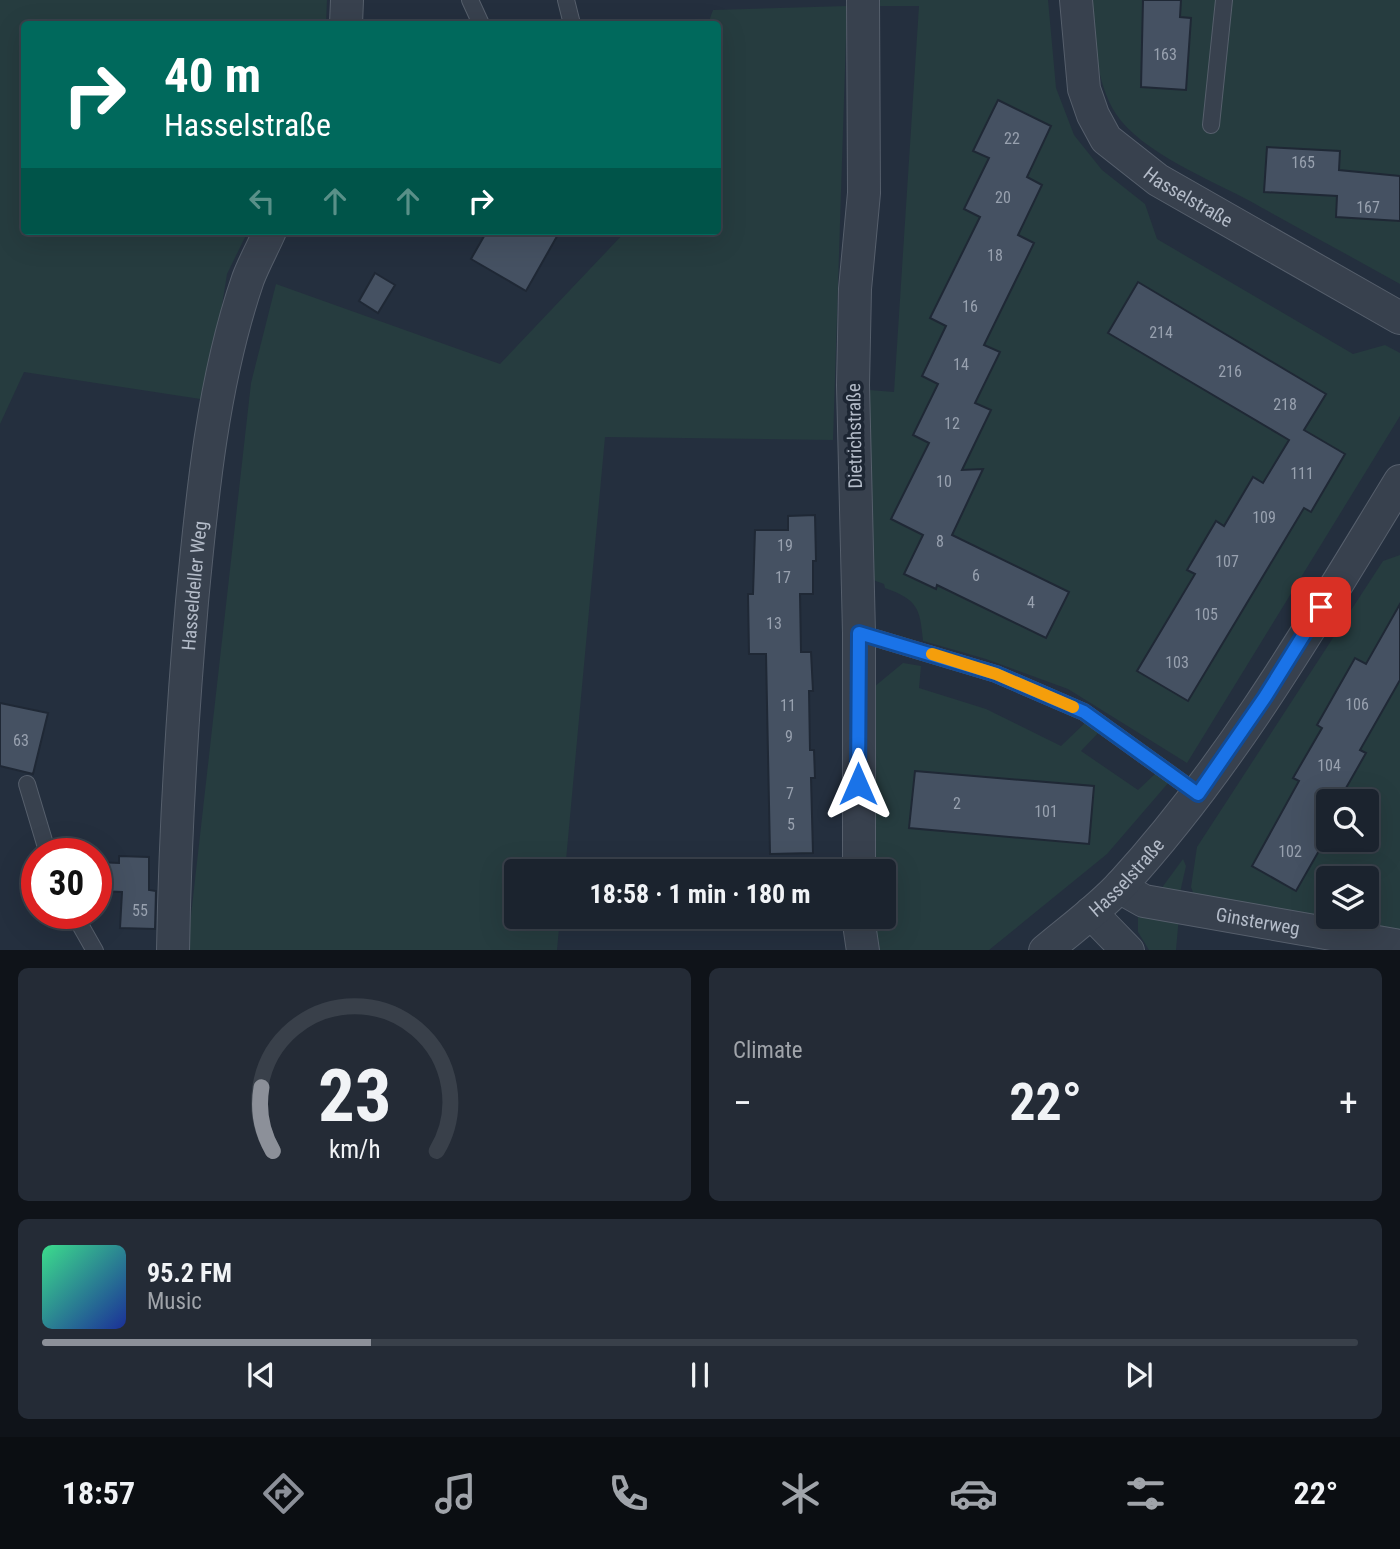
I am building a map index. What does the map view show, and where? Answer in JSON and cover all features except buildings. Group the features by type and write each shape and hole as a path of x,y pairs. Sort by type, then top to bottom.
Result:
{"street":[{"path":"346,21 347,0"},
{"name":"Hasselstraße","path":"1076,0 1083,89 1106,139 1158,180 1400,318"},
{"name":"Dietrichstraße","path":"859,859 859,633 853,385 855,289 864,193 863,4"},
{"name":"Hasseldeller Weg","path":"173,950 181,726 196,556 209,457 234,327 249,278 268,235"},
{"name":"Hasselstraße","path":"1045,950 1121,885 1198,794 1395,499"},
{"name":"Ginsterweg","path":"1121,885 1144,901 1400,946"},
{"path":"1091,913 1128,950"},
{"path":"860,929 863,950"}],"lane":[{"path":"470,0 480,21"},
{"path":"566,0 571,21"},
{"path":"1211,125 1224,0"},
{"path":"859,633 996,674 1084,712 1198,794"},
{"path":"27,784 43,838"},
{"path":"83,929 95,950"}],"green space":[{"path":"0,0 327,0 326,21 21,21 21,235 246,235 227,274 207,400 24,372 0,424"},
{"path":"876,0 1048,0 1056,88 1074,135 1102,170 1145,204 1157,239 1353,354 1385,345 1400,353 1400,416 1187,763 1068,689 986,659 923,641 918,613 911,601 873,580 874,544 863,543 869,390 894,392 919,6 876,6"},
{"path":"1092,0 1400,0 1400,284 1178,164 1127,128 1109,101 1100,73"},
{"path":"847,6 833,440 605,437 566,859 504,859 504,929 559,929 557,950 187,950 251,383 276,284 500,364 622,235 721,235 721,21 709,21 713,10"},
{"path":"1400,555 1400,944 1199,909 1191,887 1197,847 1383,561"},
{"path":"903,663 921,666 919,688 986,709 1061,746 1085,723 1100,731 1081,751 1138,790 1156,773 1169,782 1107,854 989,950 877,950 876,929 896,929 896,859 874,859 874,687"},
{"path":"1183,859 1186,866 1179,897 1161,889"},
{"path":"1138,909 1179,916 1176,950 1149,950 1138,932"}],"slow traffic":[{"path":"932,654 996,674 1073,707"}],"route":[{"path":"858,784 859,633 996,674 1084,712 1198,794 1265,697 1321,607"}]}
